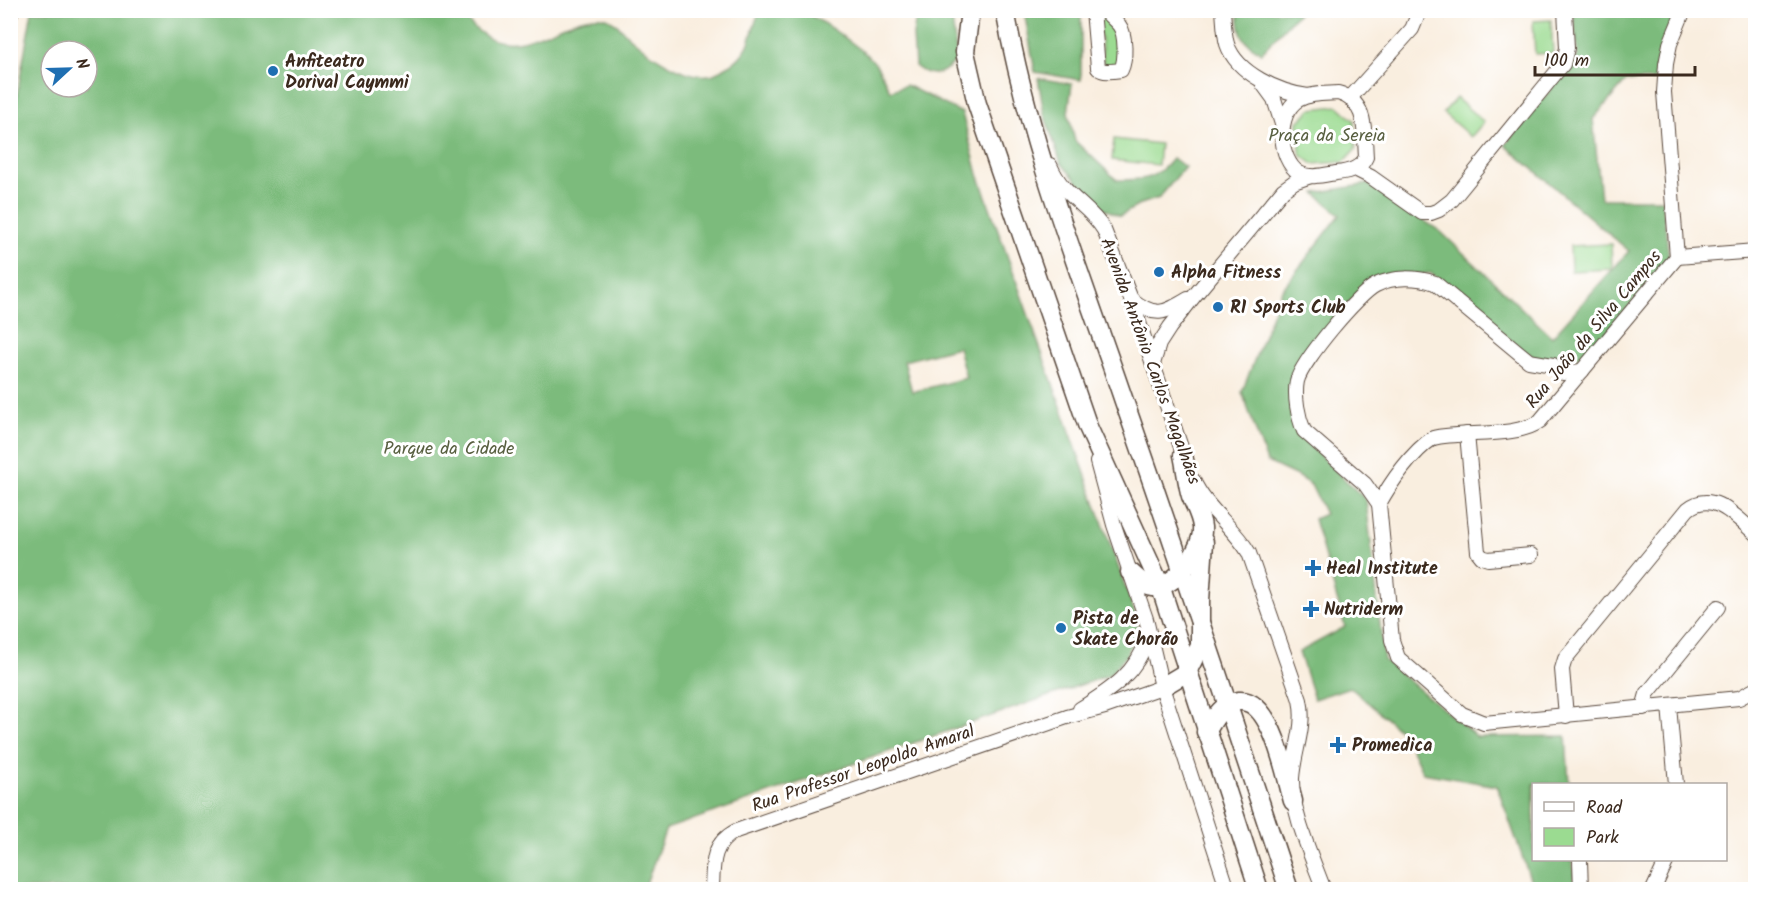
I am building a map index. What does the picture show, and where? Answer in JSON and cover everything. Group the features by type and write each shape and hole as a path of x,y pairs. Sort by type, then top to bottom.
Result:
{"main road":[{"path":"970,10 965,52 973,89 1005,190 1088,427 1160,585 1259,890"},
{"name":"Avenida Antônio Carlos Magalhães","path":"1005,10 1027,111 1045,176 1200,622 1288,890"},
{"path":"1162,687 1187,672 1200,646 1203,527 1191,495 1184,455"},
{"path":"1130,572 1144,584 1155,587 1175,578 1189,563 1197,548 1203,527"},
{"path":"1206,732 1216,715 1228,705 1238,701 1256,706 1270,727 1293,801"}],"street":[{"path":"1093,10 1098,68 1104,71 1121,70 1124,62 1121,29 1105,10"},
{"path":"1223,10 1225,35 1232,54 1262,82 1274,99 1282,124 1285,155 1283,190"},
{"path":"1350,98 1412,29 1420,10"},
{"path":"1355,169 1371,177 1422,213 1431,213 1446,206 1488,158 1563,64 1567,48 1565,10"},
{"name":"Rua João da Silva Campos","path":"1379,504 1389,486 1425,443 1442,436 1519,429 1534,425 1677,257 1664,92 1670,44 1684,10"},
{"path":"1153,364 1163,337 1283,190 1294,182 1313,176 1355,169 1366,157 1363,116 1359,107 1350,98 1338,93 1308,96 1262,82"},
{"path":"1282,124 1292,105 1308,96"},
{"name":"Avenida Antônio Carlos Magalhães","path":"1027,111 1054,175 1067,193 1099,221 1104,230 1131,299 1198,492 1236,533 1249,553 1300,700 1303,718 1292,778 1293,801 1324,890"},
{"path":"1285,155 1289,163 1300,173 1313,176"},
{"path":"1677,257 1755,251"},
{"path":"1567,389 1563,373 1553,365 1529,362 1435,283 1415,279 1389,281 1368,289 1310,355 1298,380 1300,420 1304,430 1365,484 1379,504 1392,640 1398,658 1462,714 1484,723 1739,698 1755,689"},
{"path":"1131,299 1151,312 1158,313 1173,309 1195,295"},
{"path":"1563,373 1582,371"},
{"path":"1088,427 1114,525 1149,634 1162,687 1228,890"},
{"path":"1467,434 1478,552 1482,557 1494,559 1531,555"},
{"path":"1365,484 1389,486"},
{"path":"1566,716 1562,679 1565,659 1688,509 1701,502 1709,501 1720,505 1755,534"},
{"path":"1643,708 1647,694 1718,607"},
{"name":"Rua Professor Leopoldo Amaral","path":"1067,717 1117,684 1129,672 1139,660 1149,634"},
{"name":"Rua Professor Leopoldo Amaral","path":"712,890 713,865 719,844 726,836 736,831 1067,717 1105,707 1162,687"},
{"path":"1669,706 1676,783"},
{"path":"1580,861 1581,890"},
{"path":"1653,890 1667,861"}],"green space":[{"name":"Parque da Cidade","path":"788,9 797,10 815,18 863,52 879,69 890,91 906,85 962,113 978,174 1138,622 1127,655 1109,675 666,829 644,889 11,889 10,133 32,11 458,11 472,26 493,40 509,42 541,35 572,22 603,17 615,23 648,52 668,64 689,73 711,75 733,63 744,52 760,11","holes":["958,347 966,378 912,392 904,361"]},
{"path":"1238,10 1300,11 1261,53 1242,36"},
{"path":"917,11 951,11 957,59 948,68 938,73 927,73 915,66 913,35"},
{"path":"1024,11 1081,11 1081,80 1035,72"},
{"path":"1573,11 1681,11 1654,80 1626,81 1593,119 1601,199 1662,199 1669,259 1588,356 1539,358 1526,353 1431,273 1371,279 1296,365 1292,378 1291,418 1299,435 1366,500 1384,660 1477,737 1566,736 1569,783 1532,783 1532,861 1573,861 1575,889 1524,889 1531,881 1497,786 1423,773 1405,735 1350,687 1314,699 1299,652 1345,627 1314,519 1325,514 1311,485 1267,462 1242,392 1281,291 1340,215 1315,193 1368,184 1440,231 1552,337 1629,251 1505,145 1578,56"},
{"path":"1098,16 1102,16 1116,30 1119,62 1117,65 1104,67"},
{"path":"1551,20 1553,53 1535,54 1533,21"},
{"path":"1038,78 1072,84 1068,113 1075,141 1117,180 1135,180 1155,175 1173,158 1185,167 1159,198 1141,204 1120,216 1100,207 1061,163 1044,114"},
{"path":"1456,98 1484,122 1471,137 1443,113"},
{"name":"Praça da Sereia","path":"1338,106 1354,120 1356,149 1344,162 1313,164 1301,155 1298,122 1311,109"},
{"path":"1114,139 1160,144 1158,165 1112,160"},
{"path":"1611,244 1612,269 1571,271 1570,246"}],"place":[{"name":"Anfiteatro Dorival Caymmi","path":"273,71"},
{"name":"Alpha Fitness","path":"1159,272"},
{"name":"R1 Sports Club","path":"1218,307"},
{"name":"Heal Institute","path":"1313,568"},
{"name":"Nutriderm","path":"1311,609"},
{"name":"Pista de Skate Chorão","path":"1061,628"},
{"name":"Promedica","path":"1338,745"}]}
